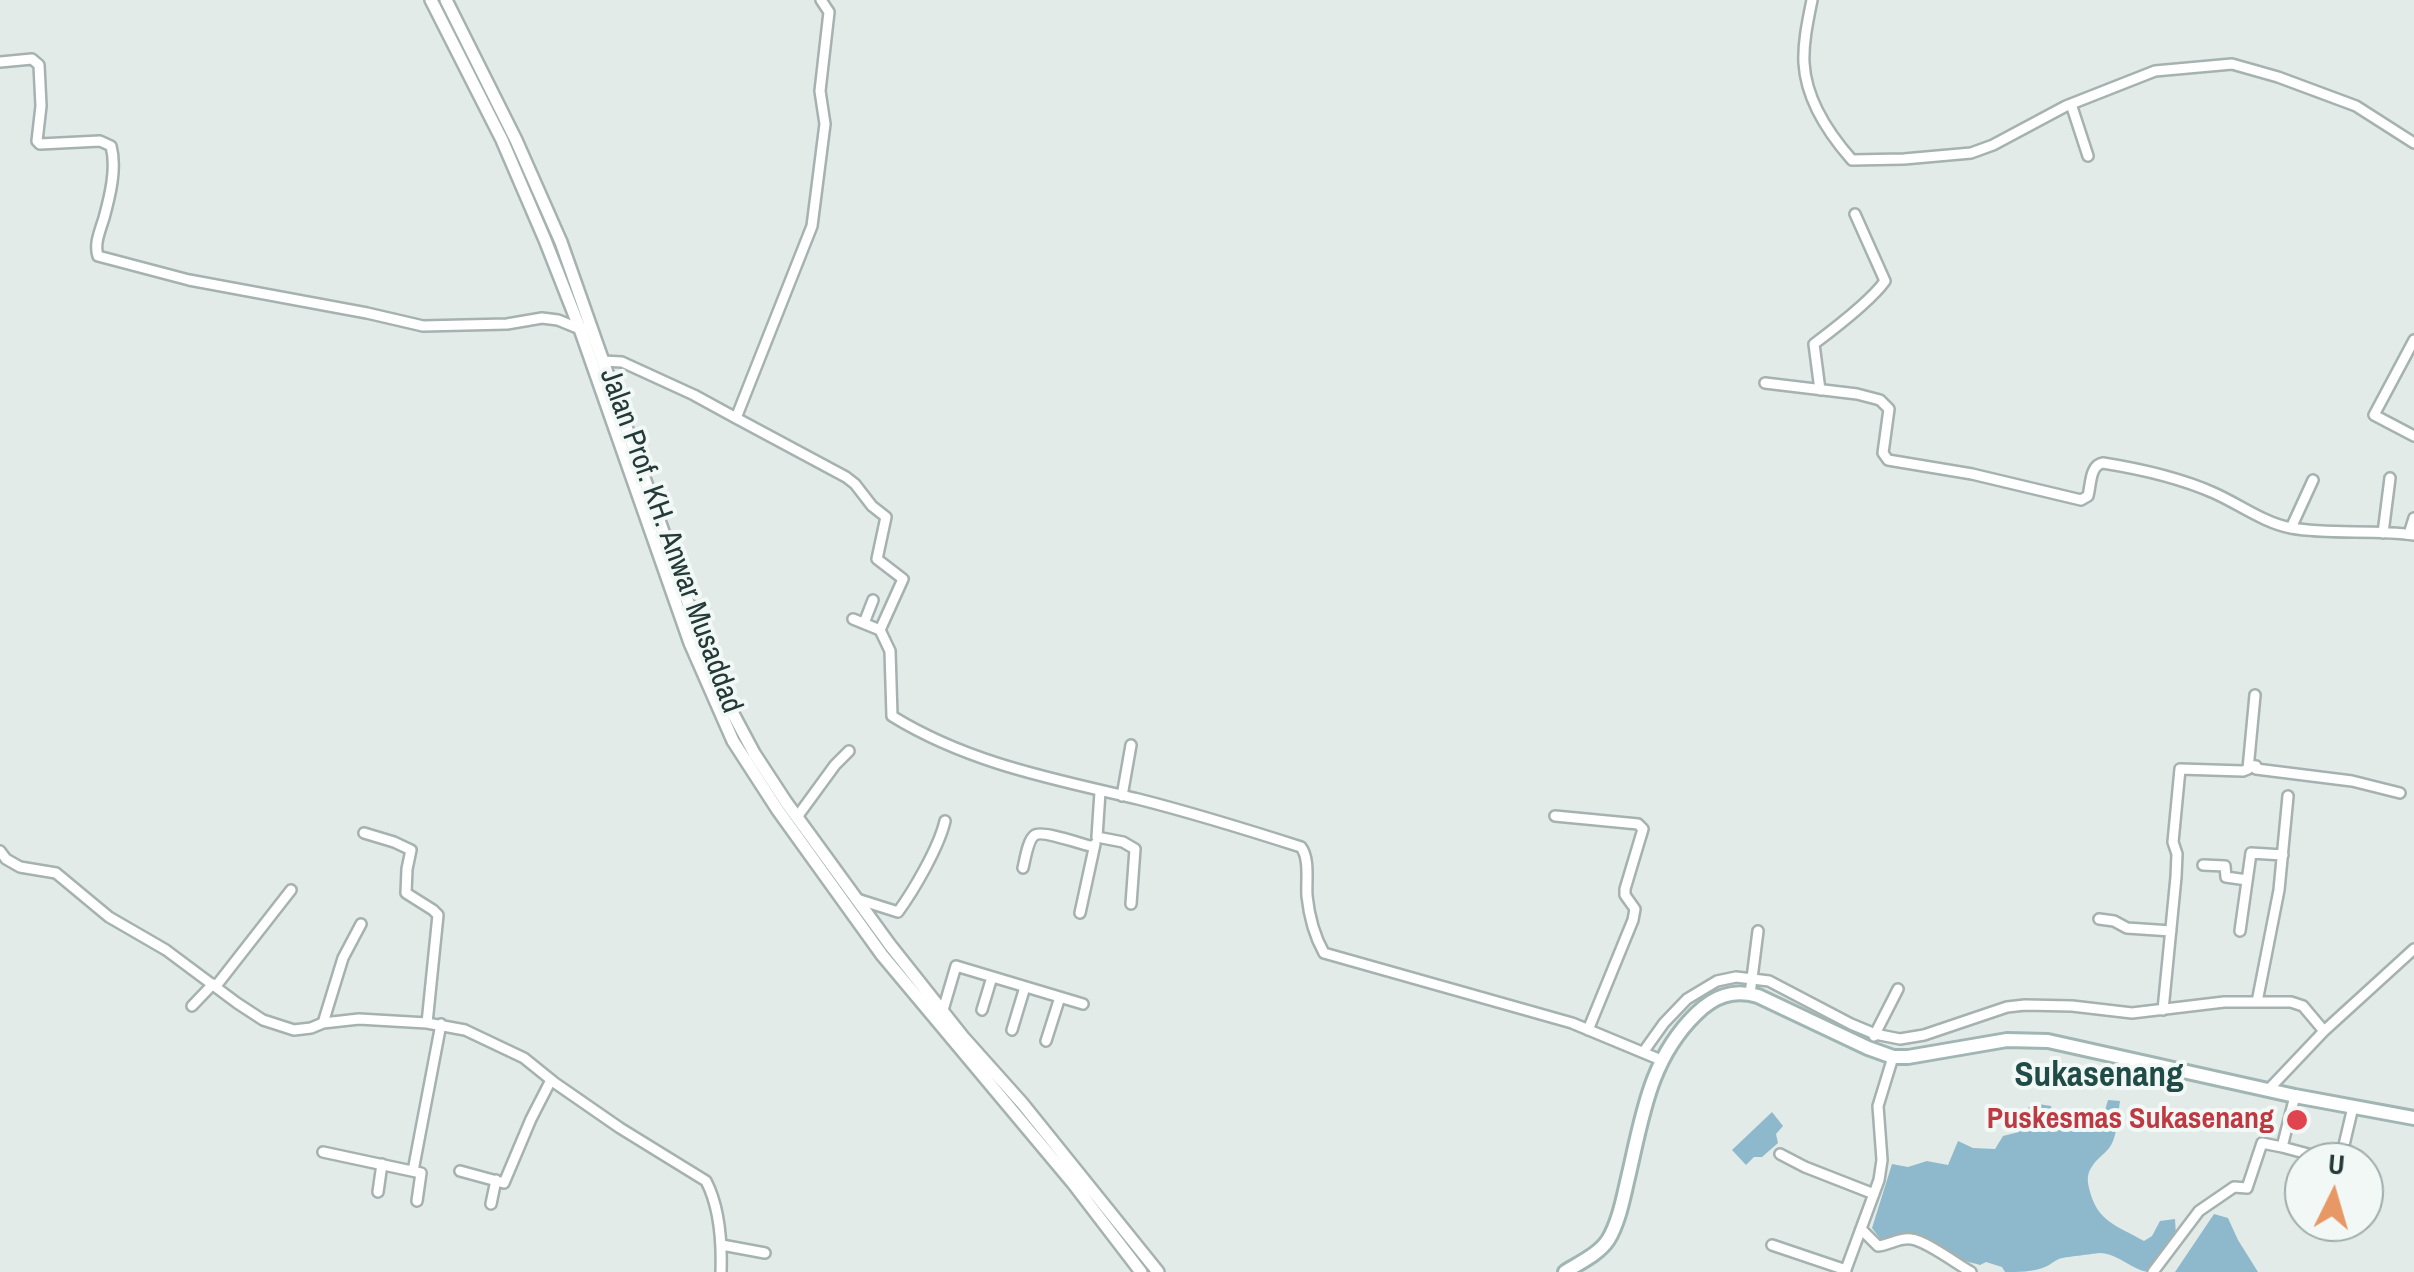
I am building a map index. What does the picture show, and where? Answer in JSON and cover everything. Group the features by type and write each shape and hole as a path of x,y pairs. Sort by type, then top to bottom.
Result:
{"main road":[{"path":"1565,1272 1602,1246 1612,1231 1624,1193 1652,1056 1710,1002 1750,985 1872,1040 1893,1057 2007,1040 2048,1041 2414,1118"}],"street":[{"name":"Jalan Prof. KH. Anwar Musaddad","path":"431,0 502,140 603,361 627,449"},
{"name":"Jalan Prof. KH. Anwar Musaddad","path":"446,0 546,206 627,449 748,754 902,980 1072,1182 1140,1272"},
{"path":"736,418 812,226 825,124 820,91 829,12 821,0"},
{"path":"1812,0 1804,62 1808,86 1820,115 1852,160 1904,160 1971,153 1993,146 2071,104 2155,72 2232,64 2356,106 2414,143"},
{"path":"0,62 32,58 39,64 38,143 100,141 111,146 112,177 96,247 98,256 189,280 423,326 507,324 542,318 586,328"},
{"path":"2071,104 2088,156"},
{"path":"1820,390 1814,344 1885,281 1856,214"},
{"path":"2414,340 2374,415 2414,436"},
{"path":"603,361 622,362 694,395 855,484 872,506 886,516 877,559 902,576 903,581 880,630"},
{"path":"1766,384 1858,394 1886,404 1889,409 1883,452 1888,460 1972,474 2082,500 2088,496 2096,465 2117,465 2194,485 2292,528 2411,534 2414,518"},
{"path":"2383,533 2390,478"},
{"path":"2292,528 2312,480"},
{"path":"874,600 859,621 880,630 890,648 892,716 984,760 1302,848 1306,854 1312,924 1324,953 1490,999 1588,1030 1652,1056"},
{"path":"2164,1010 2178,854 2173,842 2180,769 2248,769 2255,695"},
{"path":"1122,796 1131,745"},
{"path":"797,817 848,750"},
{"name":"Jalan Prof. KH. Anwar Musaddad","path":"748,754 797,817 827,869 1158,1272"},
{"path":"2249,765 2400,792"},
{"path":"1080,912 1096,842 1100,792"},
{"path":"2257,1002 2279,890 2288,796"},
{"path":"1555,816 1638,824 1643,829 1625,896 1634,909 1633,920 1588,1030"},
{"path":"856,900 898,912 946,821"},
{"path":"364,833 411,850 406,893 438,915 427,1023"},
{"path":"1023,868 1036,835 1124,842 1135,849 1131,904"},
{"path":"0,851 17,866 56,874 109,917 166,950 212,987 263,1020 301,1030 359,1019 441,1024 512,1051 620,1128 706,1182 722,1245 721,1272"},
{"path":"2240,931 2251,853 2282,855"},
{"path":"2203,865 2225,866 2226,877 2246,880"},
{"path":"192,1006 212,987 290,890"},
{"path":"2099,919 2127,928 2171,931"},
{"path":"324,1023 343,958 361,924"},
{"path":"1750,985 1758,931"},
{"path":"2269,1089 2324,1031 2414,950"},
{"path":"943,1010 956,966 1084,1004"},
{"path":"982,1010 992,977"},
{"path":"1012,1030 1026,987"},
{"path":"1898,989 1872,1040 1912,1038 2016,1006 2072,1006 2132,1014 2224,1002 2299,1004 2324,1031"},
{"path":"1046,1041 1060,997"},
{"path":"413,1171 441,1024"},
{"path":"1772,1245 1845,1271 1866,1235 1882,1160 1878,1106 1893,1057"},
{"path":"460,1171 504,1182 551,1080"},
{"path":"2154,1272 2199,1211 2234,1186 2248,1188 2262,1144 2282,1147 2295,1096"},
{"path":"2344,1142 2354,1107"},
{"path":"323,1152 421,1173 417,1201"},
{"path":"1780,1154 1874,1194"},
{"path":"378,1192 382,1164"},
{"path":"491,1204 496,1180"},
{"path":"1866,1235 1878,1246 1914,1239 1965,1270"},
{"path":"722,1245 764,1253"}],"water":[{"path":"2108,1100 2120,1101 2116,1132 2109,1148 2090,1171 2089,1188 2103,1215 2144,1241 2152,1236 2160,1221 2175,1219 2176,1236 2151,1272 2099,1253 2062,1258 2035,1270 2005,1272 2002,1267 1986,1262 1980,1265 1955,1257 1922,1237 1884,1244 1872,1228 1892,1164 1908,1167 1927,1161 1948,1165 1958,1141 1973,1148 1995,1149 2003,1136 2019,1132 2032,1103 2051,1106 2053,1114 2066,1118 2067,1111 2103,1117"},
{"path":"1772,1112 1783,1126 1776,1134 1778,1143 1746,1165 1732,1150"},
{"path":"2214,1214 2228,1218 2258,1272 2175,1272"}],"place":[{"name":"Puskesmas Sukasenang","path":"2297,1120"}],"district":[{"name":"Sukasenang","path":"2099,1077"}]}
